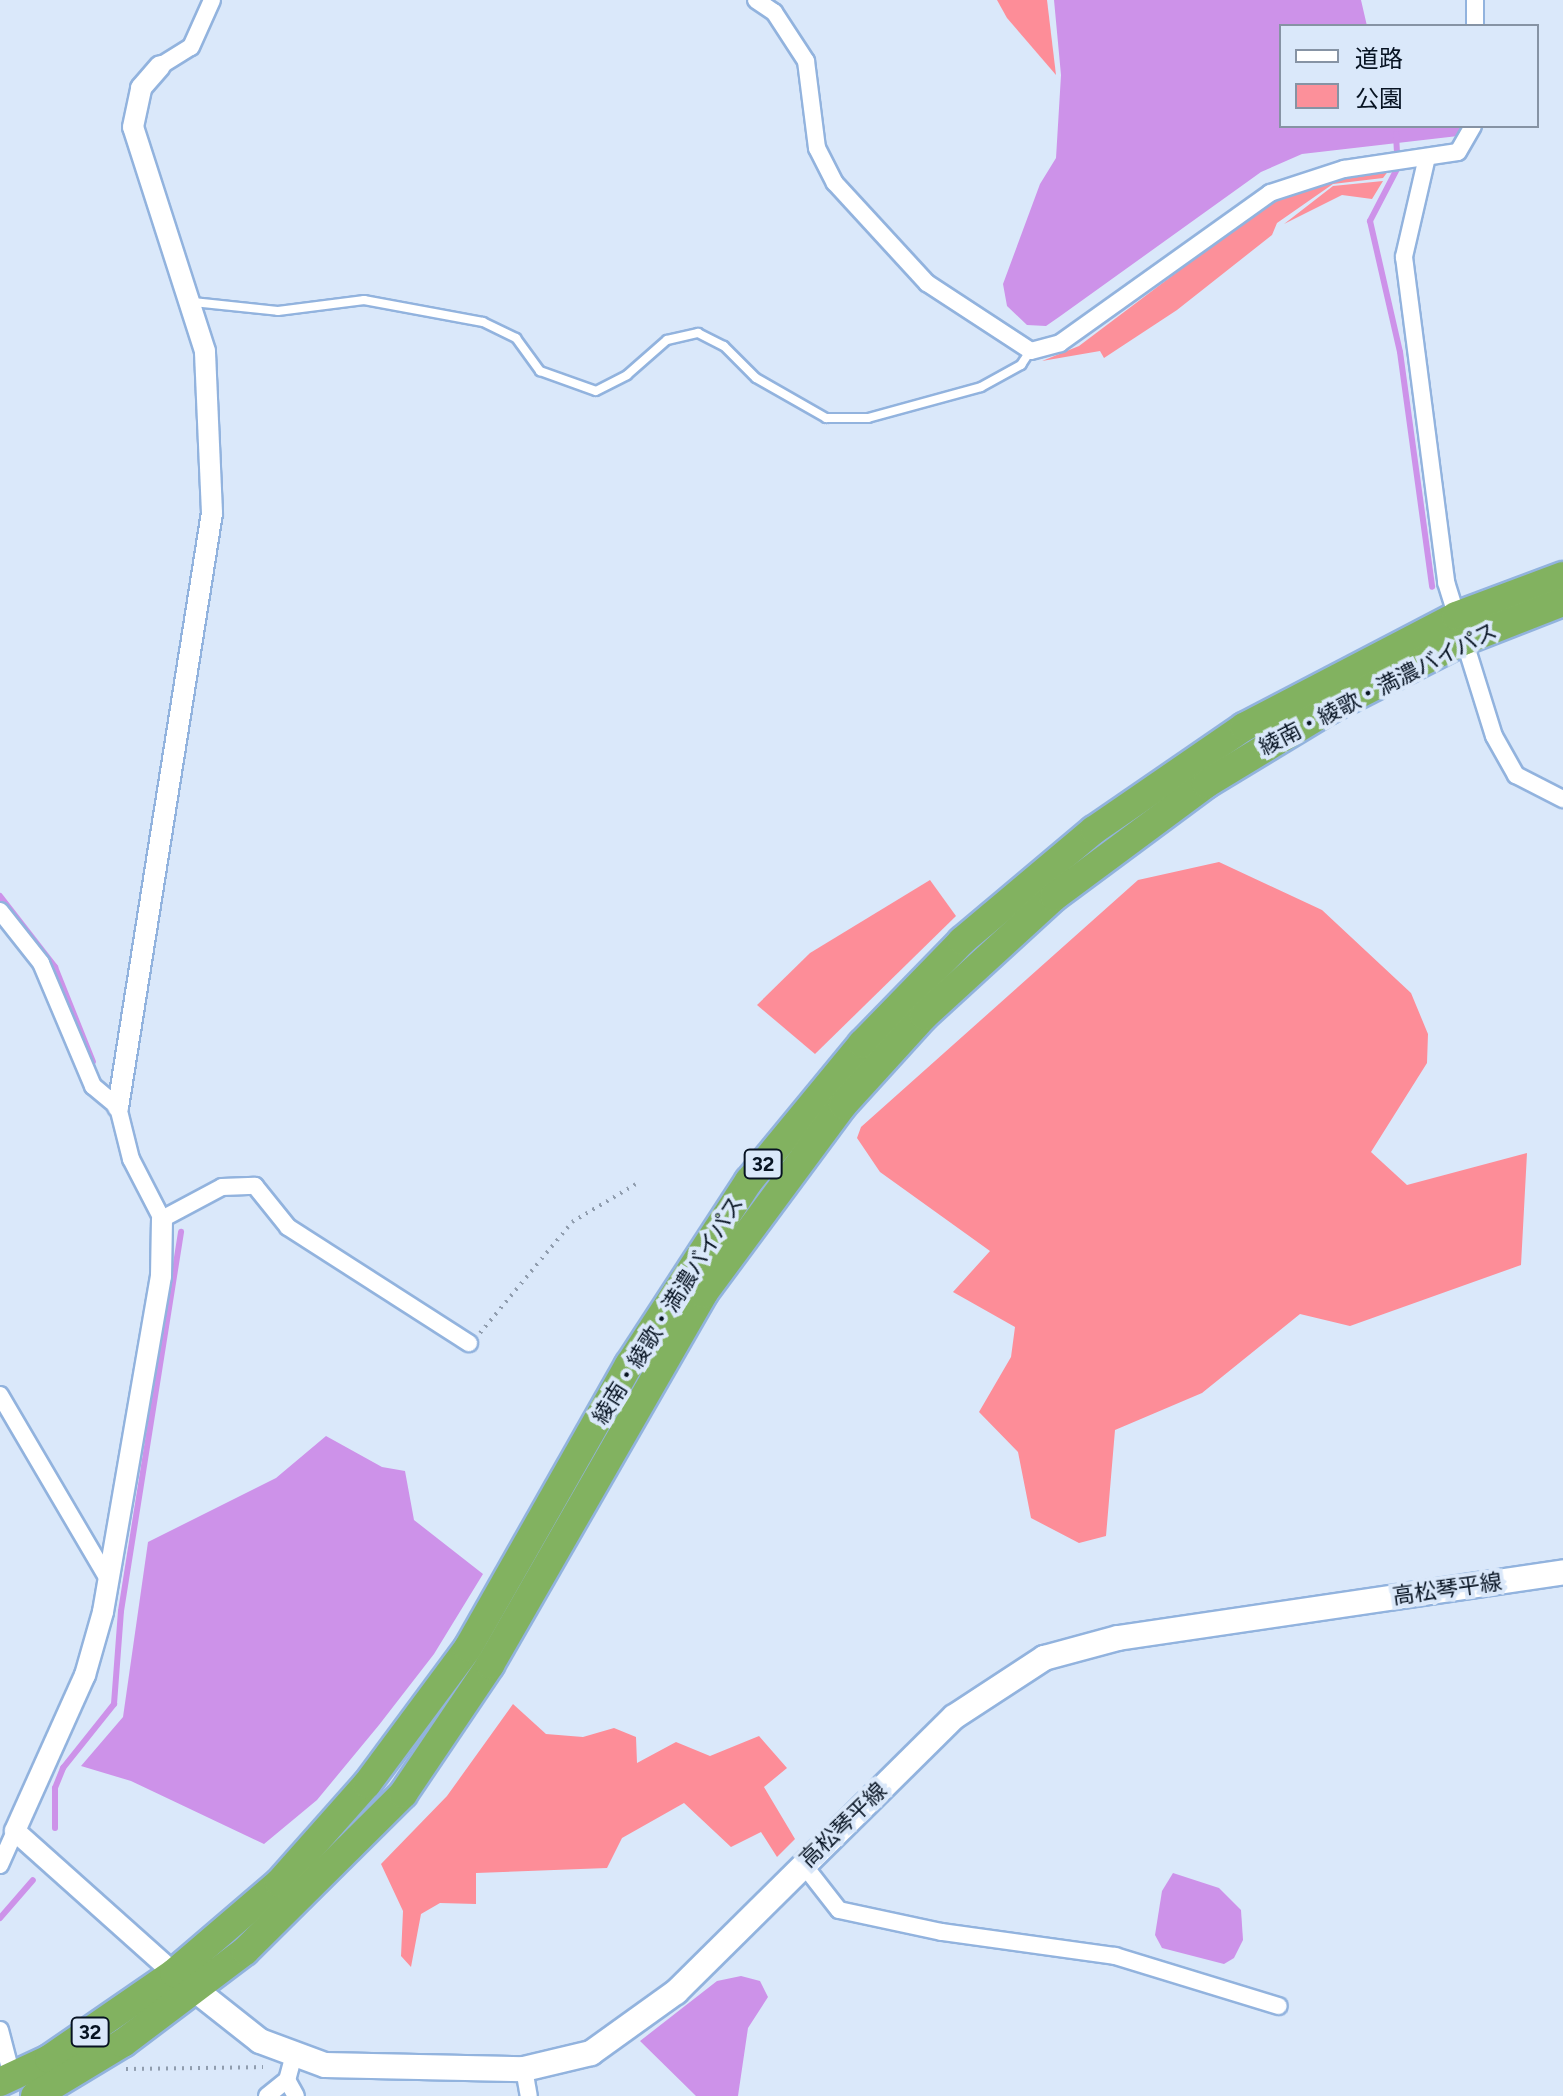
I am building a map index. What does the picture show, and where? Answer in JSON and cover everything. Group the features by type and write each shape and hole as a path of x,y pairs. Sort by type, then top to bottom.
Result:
{"highway":[{"name":"綾南・綾歌・満濃バイパス","path":"35,2096 185,1982 300,1860 440,1691 684,1276 749,1181 862,1044 962,941 1146,792 1269,713 1459,629 1563,576"},
{"name":"綾南・綾歌・満濃バイパス","path":"1459,629 1563,602"},
{"name":"綾南・綾歌・満濃バイパス","path":"6,2079 185,1982"}],"main road":[{"name":"高松琴平線","path":"185,1982 290,2070 524,2069 591,2053 647,2019 954,1717 1044,1658 1118,1638 1563,1572"}],"street":[{"path":"0,1865 85,1675 109,1581 161,1276 162,1219 131,1159 118,1107 212,513 211,409 193,302 133,127 141,88 160,66 191,47 212,0"},
{"path":"756,0 774,12 806,61 817,148 835,183 927,283 1031,351 1060,343 1270,193 1298,180 1458,152 1472,128"},
{"path":"1475,0 1475,24"},
{"path":"1427,157 1404,257 1446,582 1494,736 1516,775 1563,799"},
{"path":"0,911 41,963 93,1086 118,1107"},
{"path":"162,1219 222,1187 255,1186 288,1227 469,1343"},
{"path":"0,1395 109,1581"},
{"path":"15,1831 185,1982"},
{"path":"803,1864 839,1910 1115,1956 1279,2006"},
{"path":"0,2030 6,2079"},
{"path":"524,2069 529,2096"},
{"path":"267,2096 290,2070"},
{"path":"290,2070 296,2096"}],"lane":[{"path":"193,302 278,311 364,300 483,322 516,338 540,371 596,391 627,375 667,340 698,333 724,346 756,378 826,418 868,418 981,387 1021,365 1031,351"}],"path":[{"path":"469,1343 572,1222 636,1184"},
{"path":"126,2069 232,2065 290,2070"}],"green space":[{"path":"1389,170 1383,178 1333,184 1277,223 1272,235 1177,310 1104,358 1100,351 1042,361 1079,346 1266,205 1305,186"},
{"path":"1383,181 1372,199 1342,195 1284,224 1333,186"}],"shaded area":[{"path":"997,0 1047,0 1056,75 1007,18"},
{"path":"1054,0 1361,0 1367,24 1279,24 1279,128 1462,128 1458,136 1302,154 1261,172 1046,326 1027,325 1007,306 1003,284 1040,184 1056,158 1061,75"},
{"path":"1219,862 1322,910 1411,993 1428,1034 1427,1063 1371,1152 1407,1185 1527,1153 1521,1265 1350,1326 1300,1314 1202,1393 1115,1430 1106,1536 1079,1543 1031,1518 1018,1452 979,1412 1011,1357 1015,1327 953,1292 990,1251 880,1172 857,1138 861,1127 1138,880"},
{"path":"930,880 956,916 815,1054 757,1005 810,953"},
{"path":"326,1436 382,1467 405,1471 414,1520 483,1574 434,1654 379,1725 317,1800 264,1844 131,1781 81,1766 123,1717 148,1542 276,1478"},
{"path":"513,1704 546,1734 583,1737 614,1728 636,1737 637,1763 676,1742 710,1756 759,1736 787,1768 764,1787 795,1839 777,1857 761,1832 731,1847 684,1803 622,1838 607,1868 476,1873 476,1904 440,1903 421,1914 411,1967 401,1956 403,1911 381,1864 447,1796"},
{"path":"1173,1873 1219,1888 1241,1910 1243,1940 1234,1958 1224,1964 1162,1948 1155,1935 1162,1891"},
{"path":"741,1976 760,1981 768,1997 748,2028 738,2096 696,2096 640,2041 717,1981"}],"waterway":[{"path":"1396,134 1398,167 1370,221 1400,352 1432,587"},
{"path":"0,896 55,967 93,1062"},
{"path":"55,1828 55,1788 63,1768 114,1704 121,1611 181,1232"},
{"path":"0,1918 33,1880"}]}
